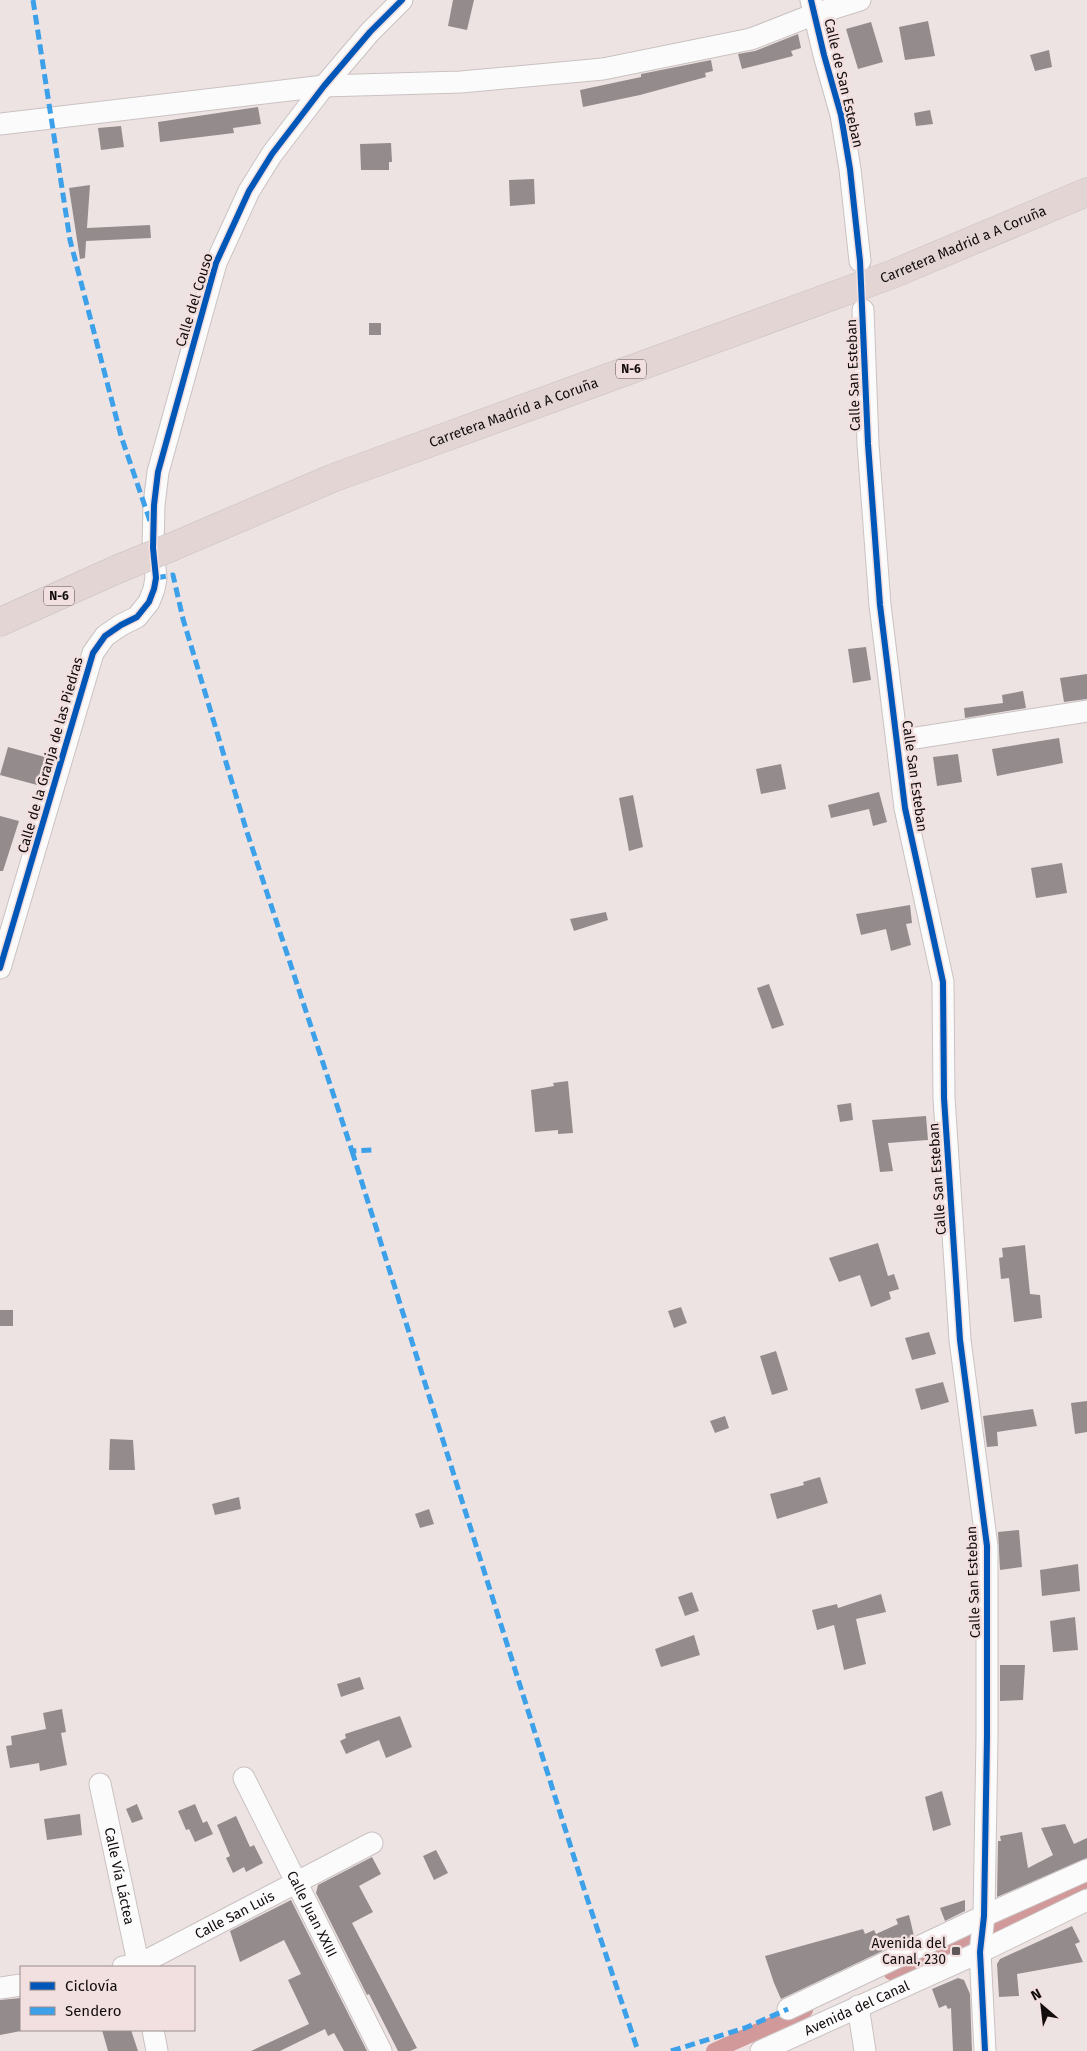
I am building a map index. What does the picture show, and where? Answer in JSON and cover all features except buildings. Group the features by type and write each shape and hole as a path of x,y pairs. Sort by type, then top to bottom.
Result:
{"highway":[{"name":"Carretera Madrid a A Coruña","path":"0,622 118,569 342,475 893,274 1087,192"}],"street":[{"name":"Calle del Couso","path":"155,572 153,528 155,489 170,425 216,263 253,184 272,154 324,86 370,32 402,0"},
{"path":"0,124 324,86 461,82 603,69 751,39 813,7 860,0"},
{"name":"Calle de San Esteban","path":"813,7 841,115 850,169 860,261"},
{"name":"Calle San Esteban","path":"863,310 868,444 878,586 905,808 943,982 944,1098 960,1340 987,1546 984,1916 980,1952 985,2051"},
{"name":"Calle de la Granja de las Piedras","path":"0,968 93,653 105,636 121,624 137,617 149,602 156,578 155,572"},
{"path":"897,741 1087,710"},
{"name":"Calle Juan XXIII","path":"244,1778 381,2051"},
{"name":"Calle Vía Láctea","path":"100,1784 133,1966"},
{"name":"Calle San Luis","path":"133,1966 372,1843"},
{"name":"Avenida del Canal","path":"788,2009 984,1916 1087,1870"},
{"name":"Avenida del Canal","path":"761,2051 980,1952 1087,1900"},
{"path":"0,1988 20,1985"},
{"path":"858,2006 864,2051"},
{"path":"153,2031 158,2051"}],"waterway":[{"path":"891,1972 1087,1883"},
{"path":"714,2051 805,2010"}],"marked path":[{"path":"33,0 70,240 121,436 150,521"},
{"path":"156,578 173,575 183,619 246,829 352,1151 372,1150"},
{"path":"352,1151 585,1892 638,2051"},
{"path":"671,2051 745,2028 788,2009"}],"cycle path":[{"path":"0,968 93,653 105,636 137,617 149,602 154,589 156,578 153,548 154,505 158,472 216,263 249,191 272,154 324,86 370,32 402,0"},
{"path":"811,0 841,115 850,169 860,261 868,444 880,605 905,808 943,982 944,1098 960,1340 987,1546 987,1737 984,1916 980,1952 985,2051"}],"place":[{"name":"Avenida del Canal, 230","path":"956,1951"}]}
